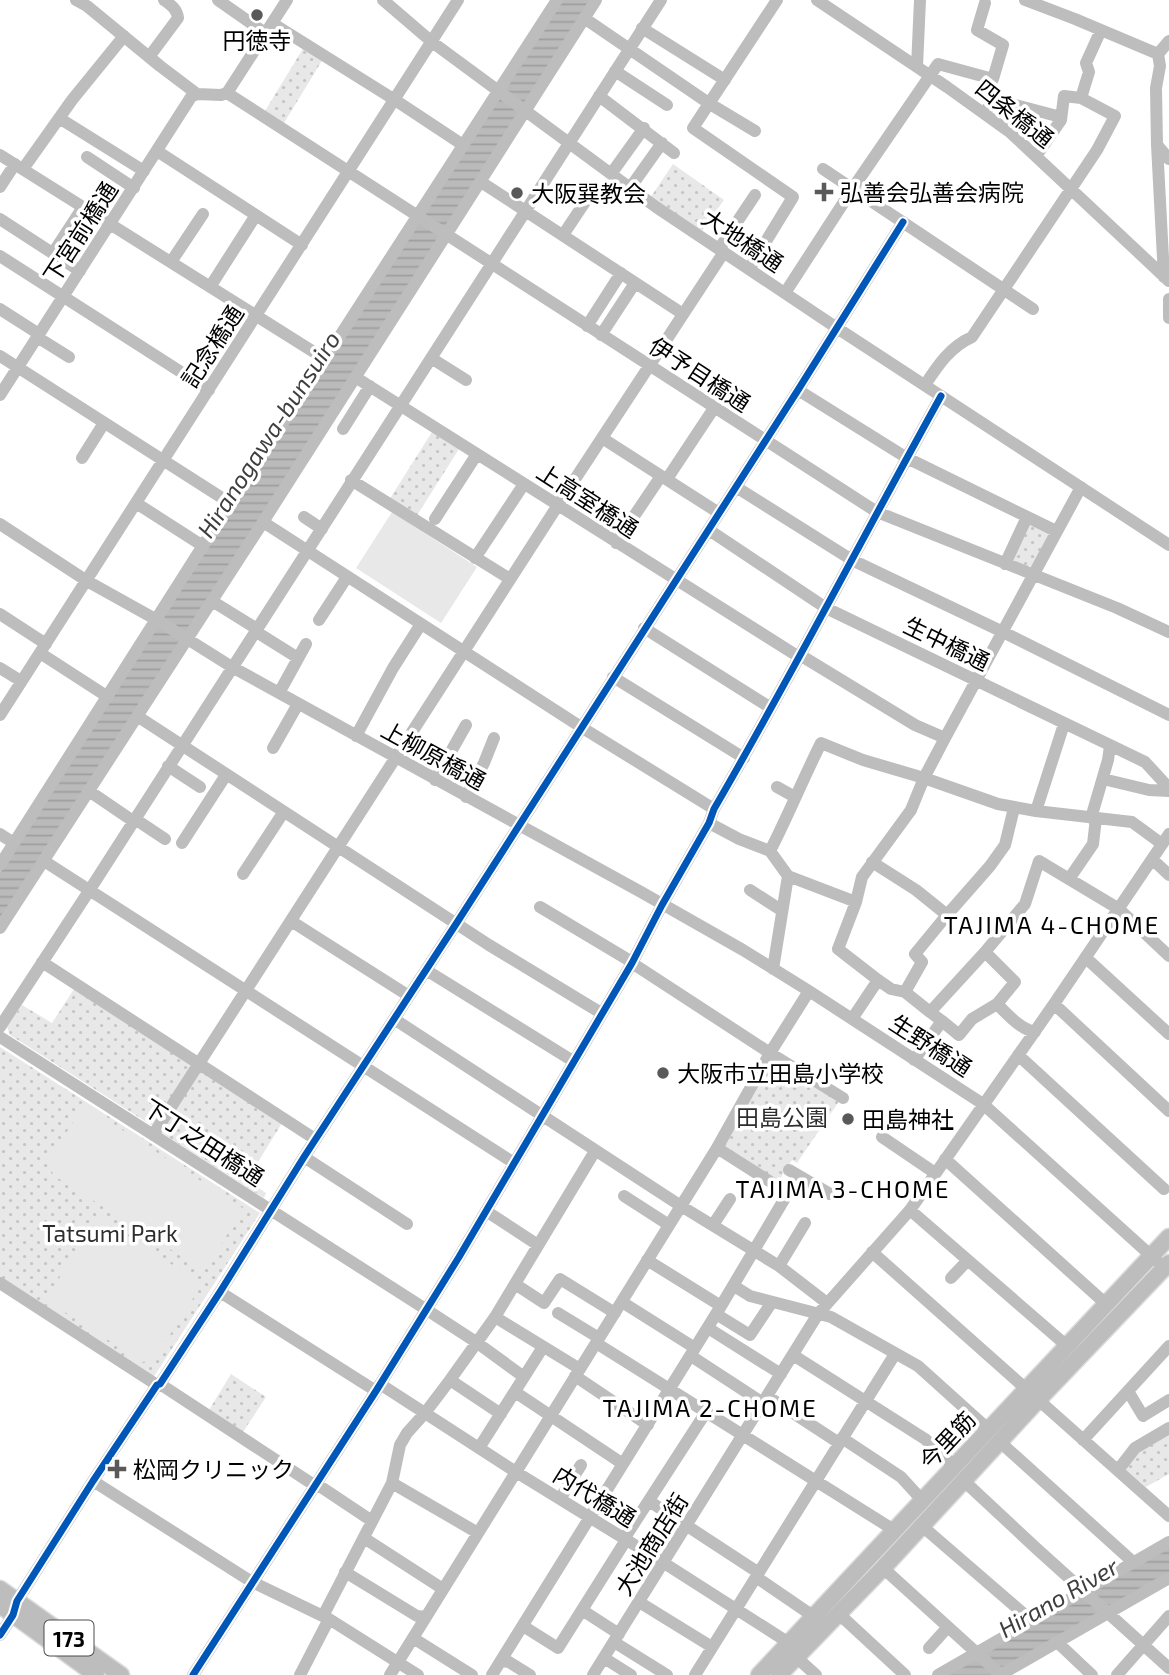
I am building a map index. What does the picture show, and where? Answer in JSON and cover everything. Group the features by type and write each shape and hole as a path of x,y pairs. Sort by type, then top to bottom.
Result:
{"main road":[{"name":"今里筋","path":"759,1675 839,1614 883,1568 1000,1442 1067,1346 1169,1237"},
{"name":"今里筋","path":"779,1675 813,1616 988,1429 1032,1395 1168,1268"},
{"name":"173","path":"0,1588 15,1608 96,1675"},
{"name":"173","path":"0,1605 15,1608 121,1675"}],"street":[{"path":"149,57 178,18 174,7 164,0"},
{"path":"218,0 395,100 463,145"},
{"path":"227,93 287,0"},
{"path":"383,0 432,42 498,92"},
{"name":"記念橋通","path":"1,710 87,581 458,0"},
{"path":"0,865 230,503 557,0"},
{"path":"0,928 447,236 596,0"},
{"path":"0,1027 661,0"},
{"path":"749,269 793,197 693,128 777,0"},
{"name":"四条橋通","path":"817,0 1011,133 1167,279"},
{"path":"917,67 920,0"},
{"path":"1025,0 1101,30 1162,65"},
{"path":"785,293 938,64 993,79 1003,45 976,30 982,1"},
{"path":"85,2 197,94 227,93 418,216"},
{"path":"584,18 710,104 755,131"},
{"path":"642,28 725,80"},
{"path":"1082,98 1089,72 1086,63 1101,30"},
{"path":"0,187 124,36"},
{"path":"1167,279 1157,145 1156,88 1169,41"},
{"path":"615,71 667,105"},
{"name":"大地橋通","path":"498,92 722,251 1169,545"},
{"name":"下宮前橋通","path":"0,394 191,97 197,94"},
{"path":"599,96 674,153"},
{"path":"925,385 946,355 962,341 972,337 1097,150 1115,116 1082,98 1064,96 1061,120 1036,156"},
{"path":"984,112 996,100 1061,117"},
{"path":"59,118 144,171"},
{"path":"611,174 644,128"},
{"path":"630,188 662,143"},
{"path":"1157,145 1169,159"},
{"path":"157,151 302,245"},
{"path":"0,155 325,359"},
{"path":"87,157 134,188"},
{"path":"822,169 1033,309"},
{"path":"481,182 683,314"},
{"path":"153,1135 683,314 754,195"},
{"path":"563,235 587,199"},
{"path":"53,253 83,207"},
{"path":"171,262 204,214"},
{"path":"210,286 256,215"},
{"name":"伊予目橋通","path":"418,216 877,512 1117,608 1169,632"},
{"path":"0,219 80,271"},
{"path":"0,1635 93,1481 220,1292 315,1139 519,826 904,222"},
{"path":"0,256 209,390"},
{"path":"587,326 621,273"},
{"path":"601,335 635,283"},
{"path":"1169,299 1169,318"},
{"path":"0,309 69,357"},
{"path":"0,356 230,503"},
{"path":"431,358 466,380"},
{"name":"上高室橋通","path":"355,377 799,656 915,725 946,738"},
{"path":"343,429 370,386"},
{"path":"798,390 907,458 1056,531"},
{"path":"193,1675 427,1310 632,962 942,396"},
{"path":"616,543 714,408"},
{"path":"82,458 104,423"},
{"path":"602,438 719,513"},
{"path":"435,519 477,454"},
{"path":"351,481 510,579"},
{"path":"475,558 524,484"},
{"path":"736,487 852,560 1169,715"},
{"path":"985,952 1014,982 997,1004 972,1019 959,1035 905,992 891,989 878,981 838,949 856,902 862,877 911,810 924,778 1081,487"},
{"path":"136,503 203,546"},
{"path":"304,517 321,529"},
{"path":"1004,564 1027,517"},
{"path":"263,522 581,727 714,809"},
{"path":"0,524 87,581 157,620"},
{"name":"生中橋通","path":"709,530 827,608 1145,762 1169,790"},
{"path":"320,620 347,577"},
{"path":"212,601 298,658"},
{"path":"0,614 107,697"},
{"name":"上柳原橋通","path":"157,620 232,667 662,905"},
{"path":"356,736 393,668 421,624"},
{"path":"644,628 771,708"},
{"path":"279,693 306,644"},
{"path":"0,668 21,681"},
{"path":"613,677 744,758"},
{"path":"272,748 298,704"},
{"path":"137,716 456,924 601,1013"},
{"path":"1036,811 1064,724"},
{"path":"435,780 466,725"},
{"path":"466,797 494,738"},
{"path":"770,850 821,743 863,760 999,804 1132,822 1166,839"},
{"path":"1069,879 1093,844 1094,818 1110,746"},
{"path":"168,766 200,787"},
{"path":"182,843 226,775"},
{"path":"1103,779 1149,790 1169,790"},
{"path":"777,787 795,797"},
{"path":"89,791 165,839"},
{"path":"905,992 922,962 915,954 1006,845 1014,808"},
{"path":"243,874 283,813"},
{"path":"709,823 739,839 770,850 788,876 856,902"},
{"path":"0,834 14,843"},
{"name":"大池商店街","path":"593,1675 818,1314 910,1210 1166,839"},
{"path":"1152,859 1169,875"},
{"path":"44,861 514,1163"},
{"path":"930,1012 1025,905 1039,861 1119,909 1169,956"},
{"path":"872,862 916,890 947,915"},
{"path":"773,969 788,876"},
{"path":"750,890 781,910"},
{"name":"生野橋通","path":"662,905 743,950 983,1104 1168,1268"},
{"path":"540,906 843,1098"},
{"path":"291,920 409,996"},
{"path":"1086,958 1169,1034"},
{"path":"42,962 315,1139"},
{"path":"426,970 573,1061"},
{"path":"852,1019 878,981"},
{"path":"390,1675 717,1148 770,1053 809,991"},
{"path":"997,1004 1029,1031 1035,1032"},
{"path":"1054,1004 1169,1111"},
{"path":"394,1019 681,1206 779,1266 827,1303"},
{"path":"914,1060 942,1021"},
{"name":"下丁之田橋通","path":"0,1037 427,1310 524,1377"},
{"path":"1018,1055 1167,1192"},
{"path":"882,1137 935,1173"},
{"path":"492,1675 734,1286 788,1193 717,1148"},
{"path":"305,1673 345,1572 392,1483 400,1445 495,1317 595,1150"},
{"path":"304,1157 407,1224"},
{"path":"945,1159 1106,1304"},
{"path":"779,1187 791,1167 830,1194"},
{"path":"624,1196 669,1225"},
{"path":"713,1225 730,1199"},
{"path":"910,1210 1067,1346"},
{"path":"486,1211 538,1245"},
{"path":"779,1266 805,1223"},
{"path":"872,1252 1169,1516"},
{"path":"647,1260 751,1335 772,1302"},
{"path":"951,1278 968,1260"},
{"path":"515,1284 544,1303 560,1279 618,1307 765,1400 901,1477 922,1500"},
{"path":"0,1283 372,1521"},
{"path":"734,1286 750,1296 831,1317 918,1366 988,1429"},
{"name":"内代橋通","path":"220,1292 425,1413 736,1609 792,1650 816,1675"},
{"path":"558,1313 706,1412 894,1530"},
{"path":"495,1317 543,1347 648,1425"},
{"path":"708,1328 781,1374"},
{"path":"1083,1440 1169,1346"},
{"path":"479,1448 543,1347"},
{"path":"695,1675 895,1354"},
{"path":"793,1355 925,1439 954,1466"},
{"path":"450,1380 500,1413"},
{"path":"1128,1391 1143,1416 1169,1399"},
{"path":"515,1392 624,1464"},
{"path":"523,1626 558,1648 706,1412"},
{"path":"1118,1470 1135,1448 1169,1428"},
{"path":"1000,1442 1133,1562"},
{"path":"560,1499 581,1465"},
{"path":"93,1481 252,1582 326,1618 418,1675"},
{"path":"964,1481 1169,1668"},
{"path":"392,1483 478,1533"},
{"path":"649,1501 687,1525 813,1616"},
{"path":"922,1526 1032,1621"},
{"path":"363,1538 443,1589"},
{"path":"937,1675 1169,1542"},
{"path":"883,1568 999,1674 1107,1612 1166,1584"},
{"path":"345,1572 417,1616 426,1617"},
{"path":"639,1602 712,1647"},
{"path":"582,1610 667,1675"},
{"path":"839,1614 905,1675"},
{"path":"1117,1675 1169,1616"},
{"path":"929,1648 947,1628"},
{"path":"413,1638 472,1675"},
{"path":"1057,1642 1092,1675"},
{"path":"604,1658 631,1675"},
{"path":"501,1661 509,1662 530,1675"}],"green space":[{"path":"304,47 323,59 284,123 265,111"},
{"path":"673,164 724,200 701,232 650,198"},
{"path":"432,432 459,449 416,517 389,500"},
{"path":"392,512 477,567 441,623 356,568"},
{"path":"1026,523 1048,531 1050,537 1035,565 1027,567 1009,560"},
{"path":"76,986 195,1063 154,1125 10,1035 7,1027 22,1005 52,1023"},
{"name":"Tatsumi Park","path":"0,1047 260,1213 153,1378 0,1278"},
{"name":"田島公園","path":"772,1059 840,1100 797,1163 792,1160 778,1182 722,1146"},
{"path":"200,1070 282,1123 247,1180 266,1193 264,1198 160,1132"},
{"path":"84,1105 244,1209 206,1267 195,1265 53,1175 49,1160"},
{"path":"97,1216 202,1284 154,1360 142,1362 46,1300"},
{"path":"231,1374 266,1397 243,1432 209,1410"},
{"path":"1169,1434 1169,1474 1146,1487 1124,1468 1137,1452"}],"shaded area":[{"name":"Hiranogawa-bunsuiro","path":"560,0 593,0 0,922 0,872"},
{"path":"1169,1547 1169,1574 991,1675 946,1675"}],"cycle path":[{"path":"0,1635 13,1615 17,1601 93,1481 220,1292 903,222"},
{"path":"193,1675 459,1257 632,963 941,396"}],"place":[{"name":"円徳寺","path":"257,15"},
{"name":"弘善会弘善会病院","path":"824,192"},
{"name":"大阪巽教会","path":"517,193"},
{"name":"大阪市立田島小学校","path":"663,1073"},
{"name":"田島神社","path":"848,1119"},
{"name":"松岡クリニック","path":"117,1469"}],"district":[{"name":"TAJIMA 4-CHOME","path":"1052,924"},
{"name":"TAJIMA 3-CHOME","path":"843,1188"},
{"name":"TAJIMA 2-CHOME","path":"710,1407"}],"water label":[{"name":"Hirano River","path":"1058,1597"}]}
